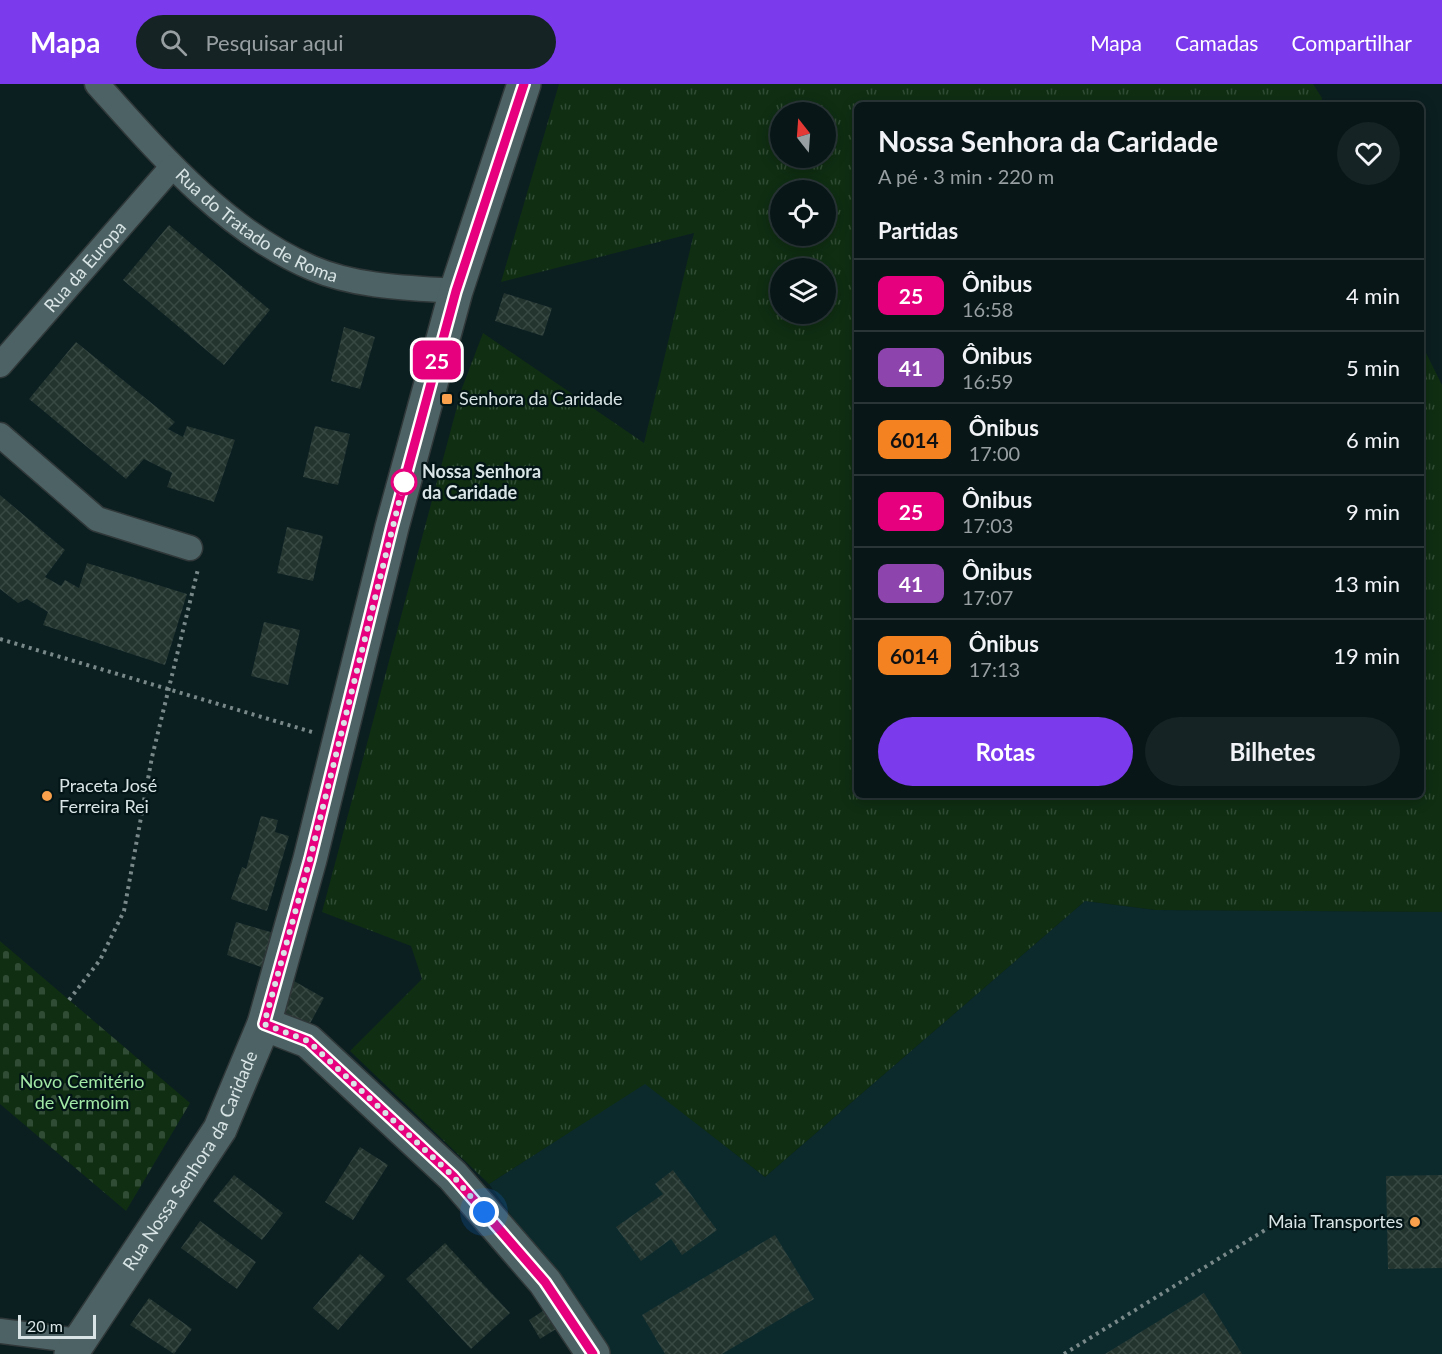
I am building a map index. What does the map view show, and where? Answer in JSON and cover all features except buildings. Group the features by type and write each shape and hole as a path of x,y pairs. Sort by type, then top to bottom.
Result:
{"street":[{"name":"Rua do Tratado de Roma","path":"97,84 172,167 246,230 312,268 382,286 456,291"},
{"name":"Rua Nossa Senhora da Caridade","path":"75,1348 220,1129 264,1024 310,859 392,527 456,291 524,84"},
{"name":"Rua da Europa","path":"0,365 172,167"},
{"path":"0,435 97,519 190,548"},
{"path":"264,1024 308,1041 453,1176 545,1282 593,1354"},
{"path":"0,1331 75,1348"}],"path":[{"path":"69,1000 100,960 124,911 152,758 202,554 190,548"},
{"path":"0,639 339,740"},
{"path":"1064,1354 1283,1219"}],"shaded area":[{"path":"1085,901 1156,910 1442,912 1442,1354 609,1354 489,1184 645,1083 765,1177"}],"green space":[{"path":"559,84 1313,84 1322,98 1321,102 854,102 854,798 1424,798 1424,349 1442,385 1442,912 1156,910 1085,901 765,1177 645,1084 489,1184 350,1051 422,979 411,946 322,912 462,388 483,333 644,443 694,233 501,282"},
{"name":"Novo Cemitério de Vermoim","path":"0,941 190,1103 126,1211 0,1104"}],"bus line":[{"name":"25","path":"524,84 456,291 392,527 310,859 264,1024 308,1041 453,1176 545,1282 593,1354"}],"place":[{"name":"Senhora da Caridade","path":"447,399"},
{"name":"Nossa Senhora da Caridade","path":"404,482"},
{"name":"Praceta José Ferreira Rei","path":"47,796"},
{"name":"Maia Transportes","path":"1415,1222"}],"route":[{"path":"404,482 310,859 264,1024 308,1041 453,1176 484,1212"}]}
